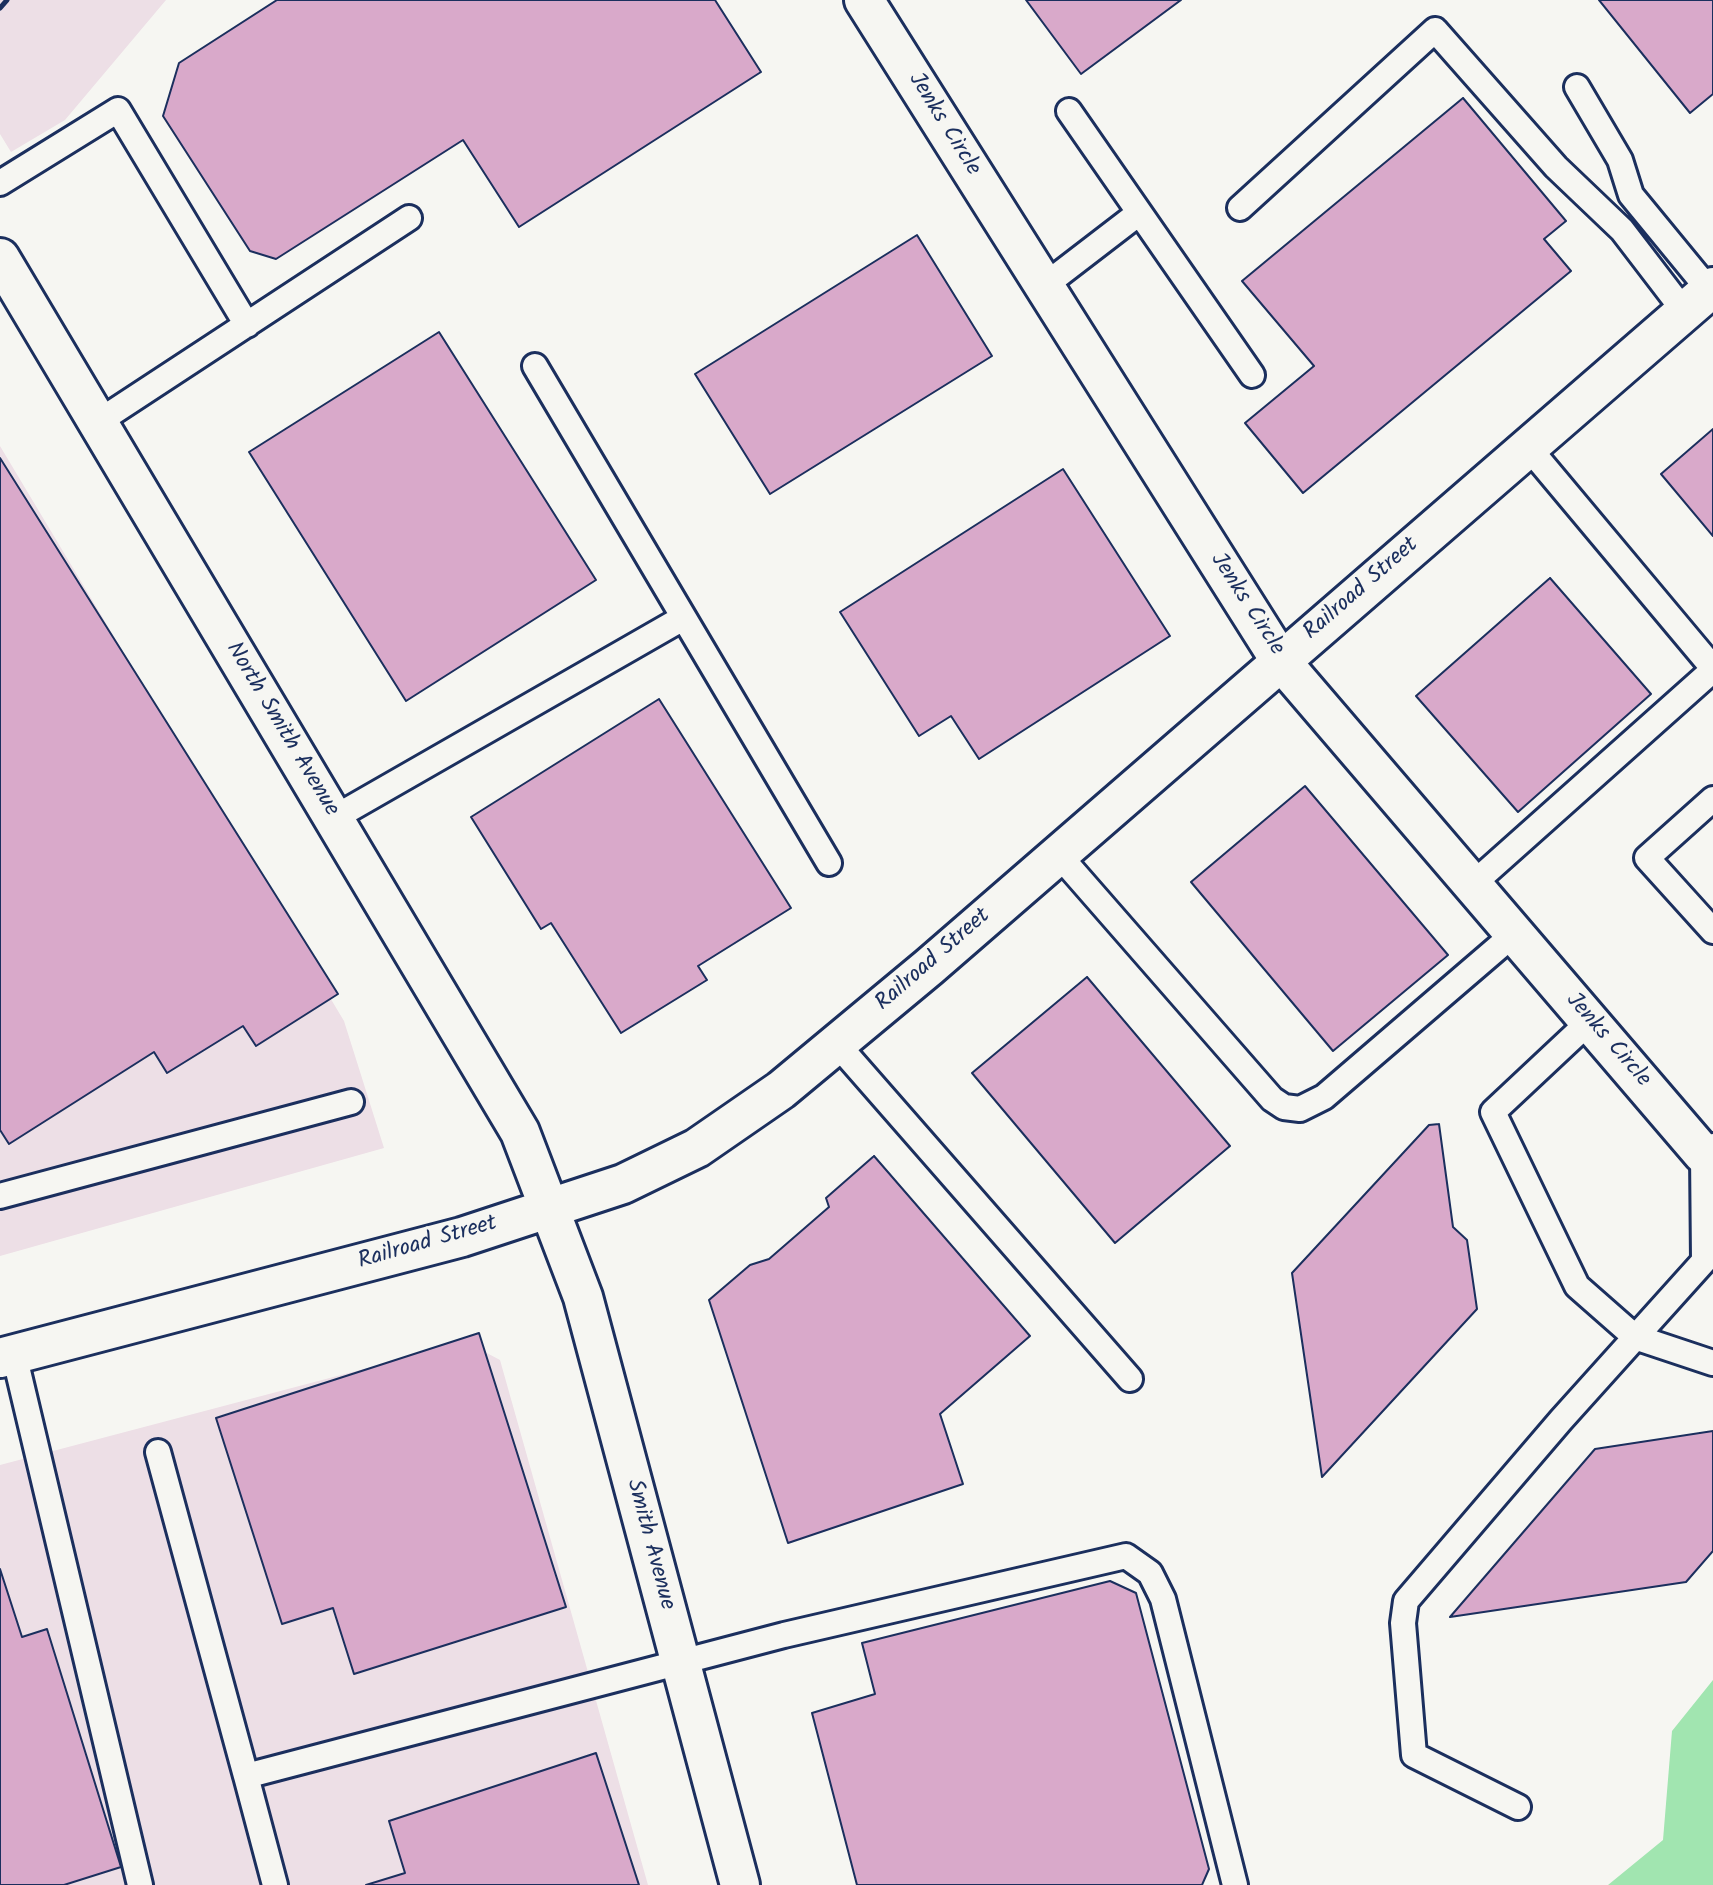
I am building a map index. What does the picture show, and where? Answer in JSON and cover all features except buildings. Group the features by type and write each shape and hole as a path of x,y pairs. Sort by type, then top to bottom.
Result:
{"main road":[{"name":"Jenks Circle","path":"864,0 1280,660 1590,1021 1708,1150"},
{"name":"North Smith Avenue","path":"0,258 520,1132 549,1208"},
{"name":"Railroad Street","path":"7,1356 462,1237 623,1184 697,1148 781,1090 837,1044 1702,296"},
{"name":"Smith Avenue","path":"549,1208 583,1297 740,1885"}],"lane":[{"path":"1240,208 1435,30 1556,167 1622,230 1702,296"},
{"path":"1577,87 1620,160 1631,195 1702,296"},
{"path":"0,183 118,110 247,325"},
{"path":"1069,111 1252,376"},
{"path":"1044,286 1139,213"},
{"path":"98,422 409,218"},
{"path":"536,366 829,863"},
{"path":"1473,884 1713,669 1528,447"},
{"path":"334,818 683,618"},
{"path":"1713,799 1647,858 1713,932"},
{"path":"1058,854 1263,1089 1284,1107 1300,1110 1324,1097 1515,933"},
{"path":"1590,1021 1493,1112 1577,1286 1635,1337 1713,1363"},
{"path":"837,1044 1130,1379"},
{"path":"0,1196 351,1102"},
{"path":"1518,1807 1414,1755 1403,1623 1406,1601 1635,1337 1709,1265 1708,1150"},
{"path":"7,1356 140,1885"},
{"path":"158,1452 275,1885"},
{"path":"246,1776 680,1661 1126,1556 1150,1573 1163,1600 1235,1885"}],"shaded area":[{"path":"0,0 166,0 65,120 11,152 0,134"},
{"path":"0,446 344,1021 384,1148 0,1256"},
{"path":"466,1342 500,1360 648,1885 0,1885 0,1465"}],"green space":[{"path":"1713,1680 1713,1885 1608,1885 1663,1840 1672,1731"}],"railway":[{"path":"0,8 7,0"}]}
